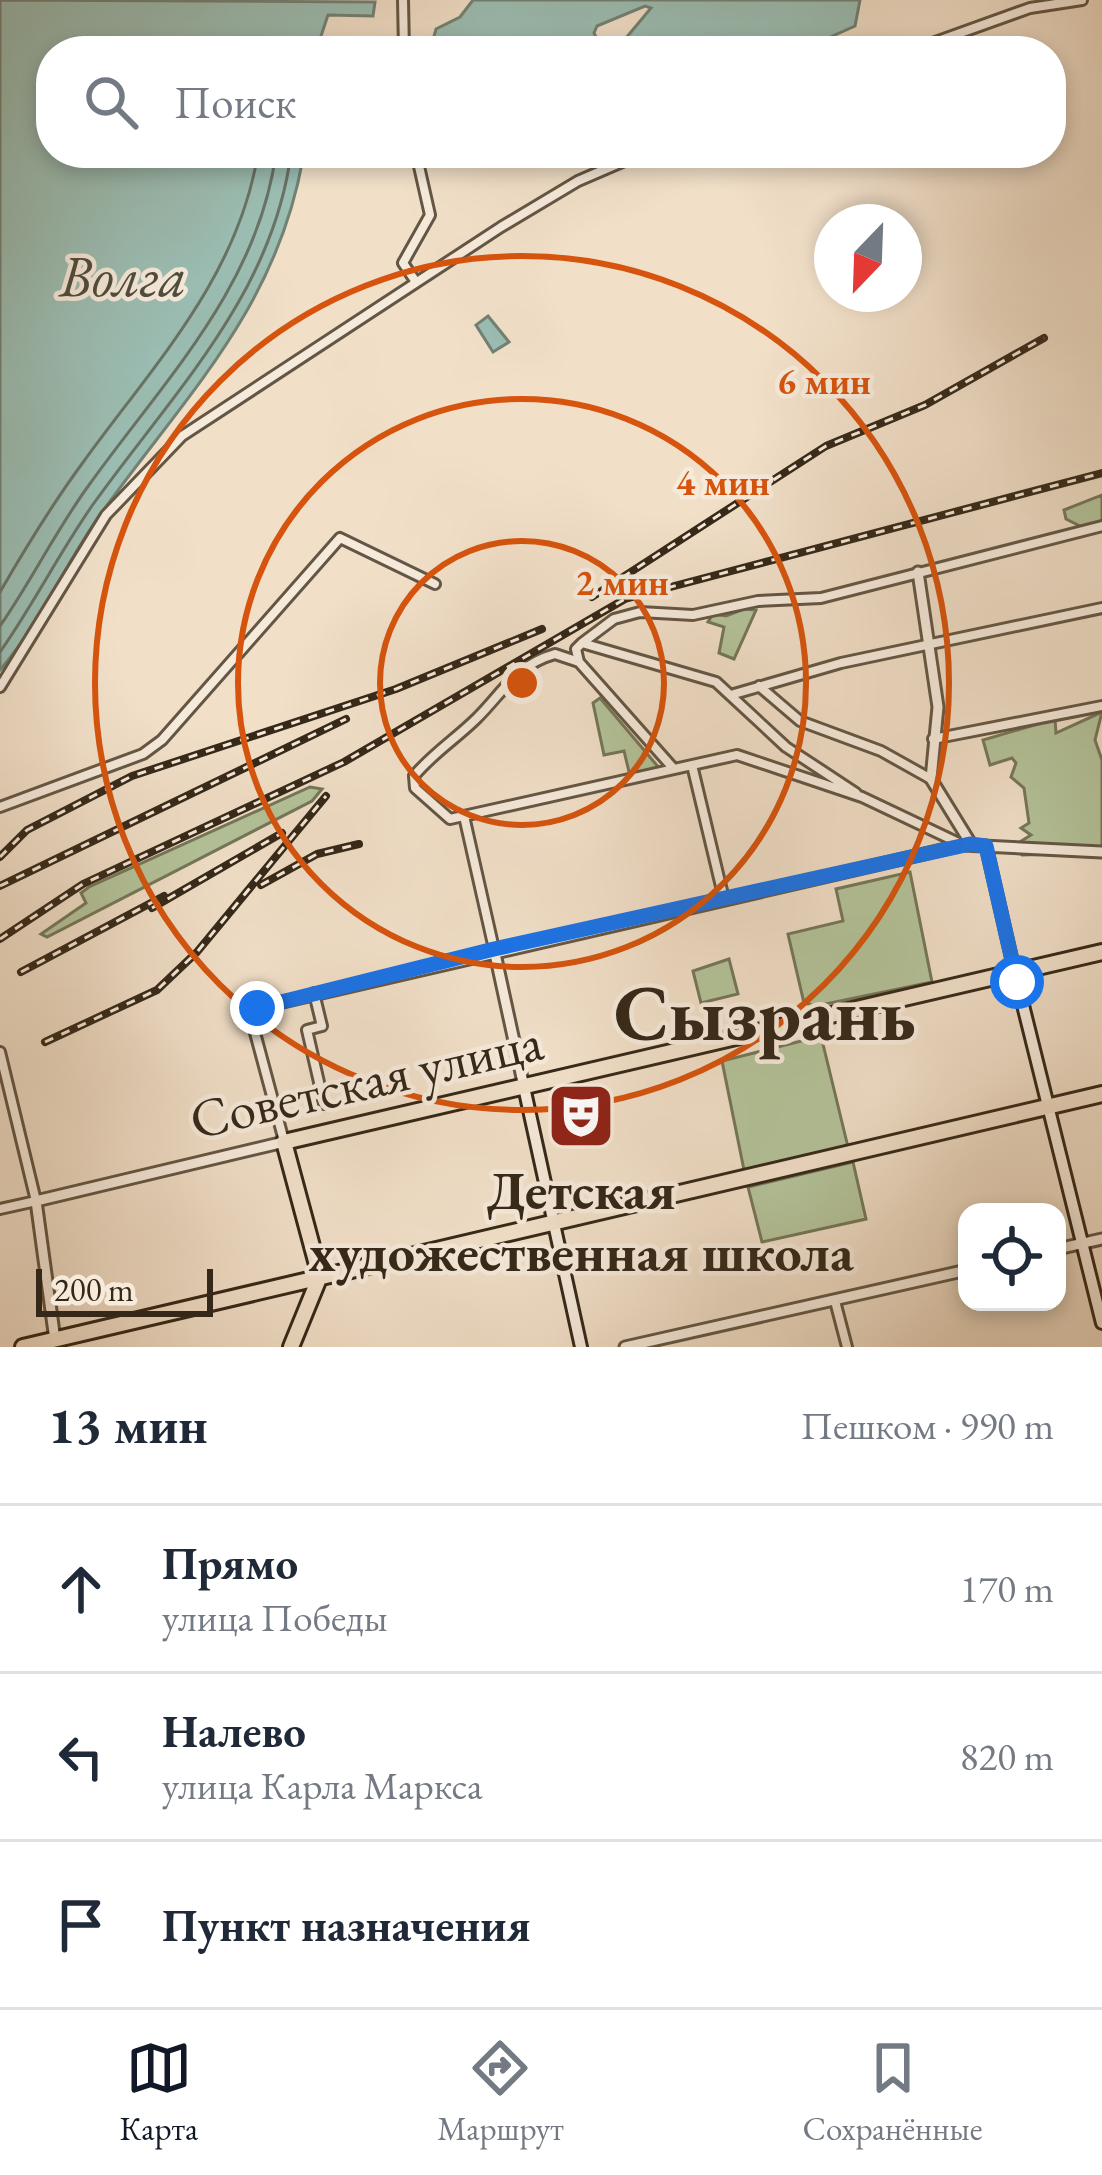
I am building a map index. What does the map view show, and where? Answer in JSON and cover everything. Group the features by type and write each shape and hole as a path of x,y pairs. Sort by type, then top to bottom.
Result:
{"main road":[{"name":"Советская улица","path":"284,1142 1102,952"},
{"path":"1015,973 1102,1323"},
{"path":"524,1087 581,1347"},
{"path":"23,1347 55,1344 320,1276 1102,1094"},
{"path":"284,1142 320,1276 291,1347"}],"street":[{"path":"403,0 404,36"},
{"path":"948,36 1029,4 1082,0"},
{"path":"416,282 404,262 430,215 419,168"},
{"path":"0,687 106,514 144,470 201,422 416,282 578,181 608,168"},
{"path":"579,646 614,619 640,612 693,615 758,601 821,598 1102,526"},
{"path":"0,807 142,754 162,740 340,538 436,584"},
{"path":"918,572 938,707 931,779 967,845"},
{"path":"734,694 932,643 1102,608"},
{"path":"579,646 579,662"},
{"path":"579,646 676,669 734,694 786,747 862,797"},
{"path":"674,769 579,662 555,654 511,675 474,722 437,748 414,776 415,788 445,818 464,816 737,755 862,797 967,845"},
{"path":"758,685 800,721 881,751 931,779"},
{"path":"933,739 1102,706"},
{"path":"692,765 724,899"},
{"path":"464,816 524,1087"},
{"path":"284,1142 250,1014 257,1008 494,949 967,845 1102,852"},
{"path":"986,846 1015,973"},
{"path":"314,993 322,1026 307,1030 324,1104"},
{"path":"0,1052 36,1201 55,1344"},
{"name":"Советская улица","path":"0,1209 284,1142"},
{"path":"1066,1247 1102,1239"},
{"path":"625,1347 958,1272"},
{"path":"836,1301 847,1347"}],"green space":[{"path":"1102,495 1102,524 1080,526 1066,519 1064,510"},
{"path":"756,610 734,659 719,653 724,627 708,622 713,614 726,616"},
{"path":"600,698 660,769 630,776 624,751 604,755 593,703"},
{"path":"1102,712 1095,740 1102,760 1102,853 1022,855 1015,845 1031,835 1021,828 1029,823 1024,788 1011,777 1016,763 1012,758 990,765 983,740 1055,719 1056,733"},
{"path":"310,787 322,789 312,801 47,937 41,934 86,903 81,893 89,887"},
{"path":"910,872 932,982 816,1006 804,1003 788,934 843,921 836,889"},
{"path":"729,959 738,994 701,1003 693,971"},
{"path":"821,1036 848,1147 744,1170 722,1061"},
{"path":"853,1162 866,1219 762,1242 748,1187"}],"water":[{"name":"Волга","path":"0,0 375,2 373,16 328,15 321,36 36,36 36,168 301,168 290,213 248,309 95,522 27,635 0,670"},
{"path":"473,0 860,0 855,26 833,36 628,36 651,8 645,6 597,26 596,36 434,36 436,29 460,17"},
{"path":"488,316 509,342 493,352 476,325"}],"railway":[{"path":"592,597 826,446 925,405 1044,338"},
{"path":"0,939 83,884 344,762 625,599 1102,473"},
{"path":"0,857 27,830 132,776 396,689 542,629"},
{"path":"0,886 346,719"},
{"path":"45,1042 157,990 197,952 326,796"},
{"path":"152,908 282,833"},
{"path":"261,885 317,854 359,844"},
{"path":"21,972 164,896"}],"place":[{"name":"Детская художественная школа","path":"581,1116"}],"district":[{"name":"Сызрань","path":"765,1013"}],"route":[{"path":"257,1008 494,949 970,844 986,846 1017,982"}]}
